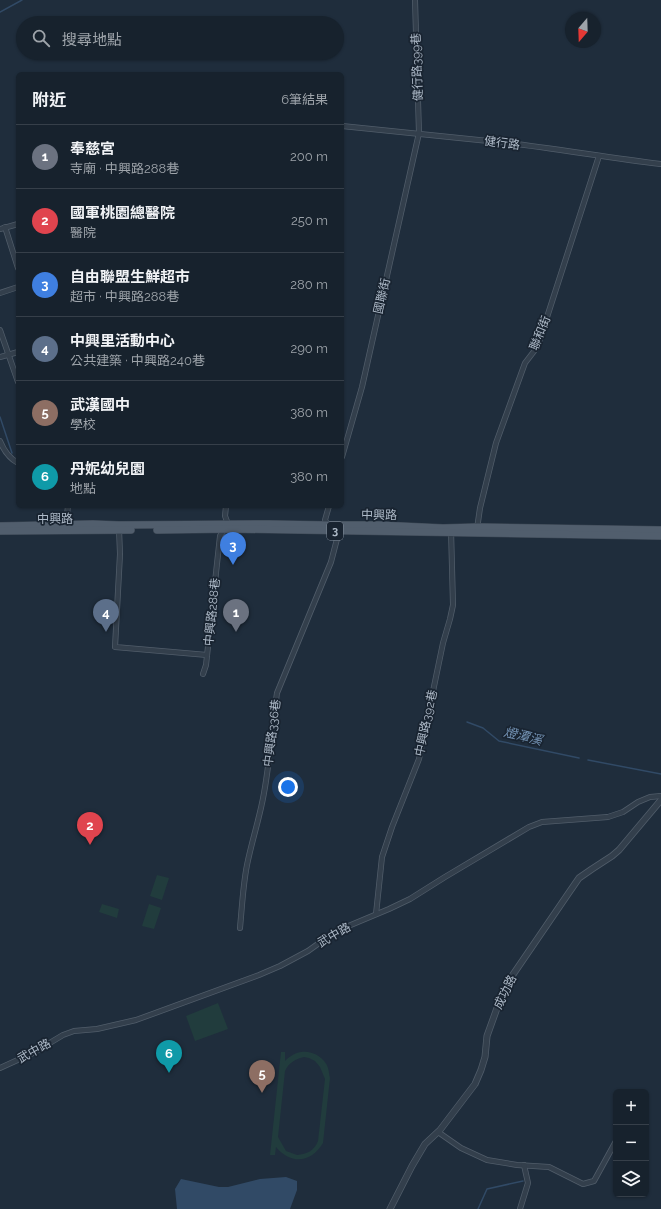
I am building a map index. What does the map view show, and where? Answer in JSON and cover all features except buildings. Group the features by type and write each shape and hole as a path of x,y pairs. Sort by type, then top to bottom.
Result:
{"main road":[{"name":"中興路","path":"0,526 66,524 119,528"},
{"name":"中興路","path":"0,531 226,527 330,528 378,525 451,530 661,530"},
{"name":"中興路","path":"477,530 661,536"}],"street":[{"name":"健行路399巷","path":"415,0 419,134"},
{"name":"健行路","path":"344,126 509,143 661,164"},
{"name":"國聯街","path":"344,450 362,387 419,134"},
{"name":"聯和街","path":"477,530 480,508 496,443 525,363 538,345 599,156"},
{"path":"16,225 3,228 16,263"},
{"path":"0,293 16,288"},
{"path":"0,330 16,377"},
{"path":"0,357 16,353"},
{"path":"0,441 10,458 16,462"},
{"path":"66,524 68,508"},
{"path":"226,508 226,527"},
{"path":"328,508 325,520 330,528"},
{"name":"中興路288巷","path":"203,674 207,655 220,536 226,527"},
{"path":"119,528 120,554 115,647 207,655"},
{"name":"中興路336巷","path":"240,928 247,866 263,797 278,693 331,562 337,539 330,528"},
{"name":"中興路392巷","path":"376,914 382,857 392,827 419,759 440,657 453,605 451,530"},
{"name":"武中路","path":"0,1068 33,1053 62,1035 74,1031 136,1020 280,966 308,951 340,930 410,899 529,827 542,822 608,817 623,812 638,802 650,797 661,796"},
{"name":"成功路","path":"390,1209 425,1144 438,1132 475,1084 482,1070 487,1036 501,997 512,976 579,878 619,850 661,800"},
{"path":"438,1132 461,1148 487,1160 549,1167 583,1184 594,1182 613,1147"},
{"path":"520,1209 528,1183 524,1165"}],"green space":[{"path":"157,875 169,878 162,900 150,896"},
{"path":"102,904 119,909 117,918 99,912"},
{"path":"149,904 161,908 154,929 142,926"},
{"path":"218,1003 228,1029 195,1041 186,1016"},
{"path":"281,1052 285,1052 285,1061 292,1055 298,1053 313,1053 324,1061 330,1078 323,1143 313,1155 307,1158 294,1159 288,1157 276,1147 275,1155 270,1155","holes":["304,1057 315,1061 320,1067 325,1079 318,1141 310,1151 297,1155 286,1151 278,1137 285,1071 289,1065 296,1060"]}],"water":[{"path":"286,1177 297,1181 297,1190 290,1209 177,1209 175,1189 181,1179 219,1187 228,1187 260,1179"}],"waterway":[{"path":"0,12 22,0"},
{"path":"0,417 12,453"},
{"name":"燈潭溪","path":"467,722 483,728 499,741 579,758"},
{"name":"燈潭溪","path":"588,760 661,774"},
{"path":"478,1209 487,1189 523,1181"}],"place":[{"name":"自由聯盟生鮮超市","path":"233,565"},
{"name":"中興里活動中心","path":"106,632"},
{"name":"奉慈宮","path":"236,632"},
{"name":"國軍桃園總醫院","path":"90,845"},
{"name":"丹妮幼兒園","path":"169,1073"},
{"name":"武漢國中","path":"262,1093"}]}
